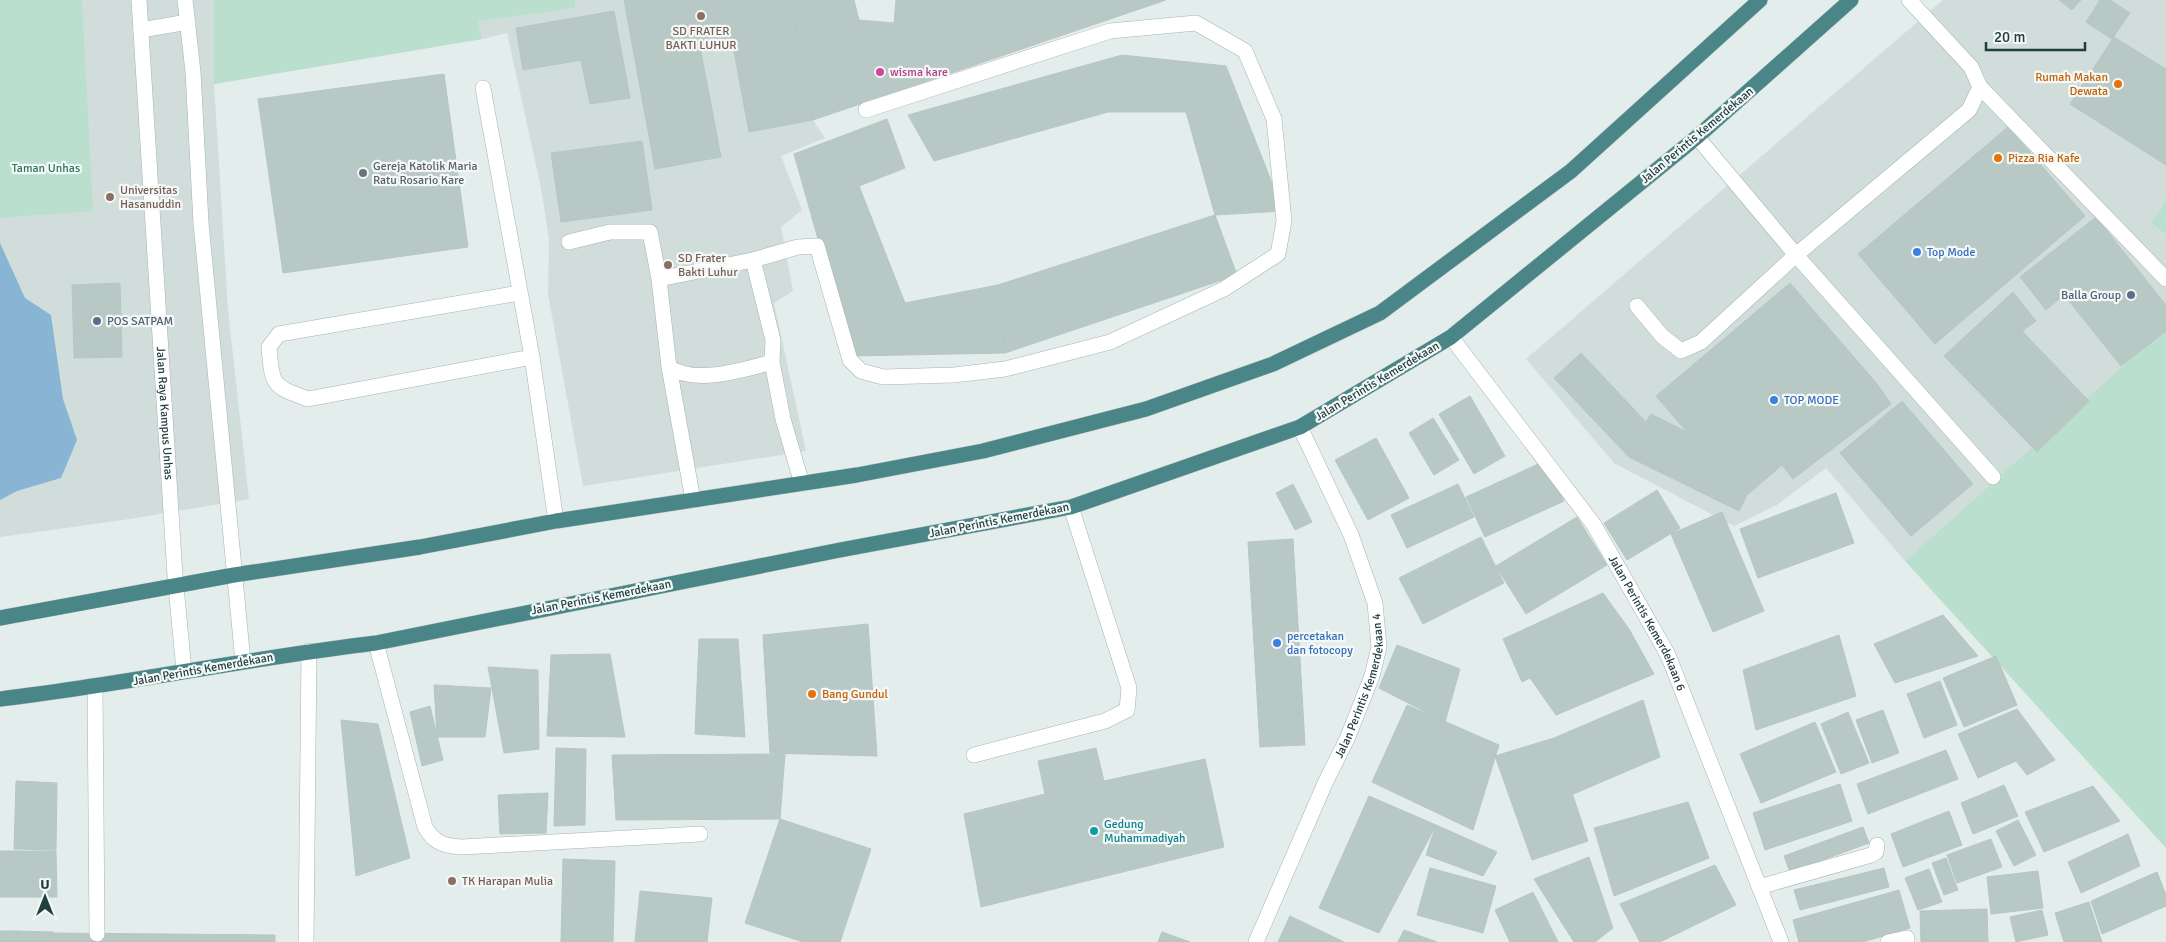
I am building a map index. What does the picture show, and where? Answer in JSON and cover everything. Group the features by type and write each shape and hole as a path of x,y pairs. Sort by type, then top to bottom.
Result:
{"highway":[{"path":"0,618 176,585 420,547 556,521 802,484 983,450 1146,409 1273,364 1380,313 1571,171 1760,0"},
{"name":"Jalan Perintis Kemerdekaan","path":"0,699 95,688 184,671 309,651 376,643 840,550 1071,507 1300,427 1451,337 1697,137 1852,0"}],"street":[{"name":"Jalan Raya Kampus Unhas","path":"139,0 176,585 184,671"},
{"path":"186,0 193,72 201,223 243,662"},
{"path":"1909,0 1970,67 1980,87 2166,279"},
{"path":"141,30 188,22"},
{"path":"659,278 753,260 798,247 818,246 850,360 861,371 883,377 954,375 1005,369 1110,342 1224,289 1278,254 1284,221 1274,119 1245,51 1196,23 1110,31 866,110"},
{"path":"1637,306 1662,336 1681,351 1701,342 1796,255 1969,110 1980,87"},
{"path":"483,88 532,357 556,521"},
{"path":"1697,137 1796,255 1993,477"},
{"path":"569,242 610,232 650,232 659,278 668,367 693,500"},
{"path":"753,260 772,340 772,362 784,419 802,484"},
{"path":"519,293 279,334 269,347 272,376 280,389 308,399 532,357"},
{"name":"Jalan Perintis Kemerdekaan 6","path":"1451,337 1594,525 1668,655 1781,942"},
{"path":"668,367 678,374 695,377 750,368 772,362"},
{"name":"Jalan Perintis Kemerdekaan 4","path":"1256,942 1294,861 1326,782 1348,739 1372,676 1379,647 1375,604 1351,535 1300,427"},
{"path":"974,755 1106,721 1127,710 1129,688 1071,507"},
{"path":"376,643 425,827 432,840 446,846 462,847 700,834"},
{"path":"306,942 309,651"},
{"path":"95,688 97,934"},
{"path":"1759,887 1871,855 1876,852 1877,845"},
{"path":"1888,942 1907,938 1908,942"}],"shaded area":[{"path":"0,0 791,0 813,120 825,138 781,156 802,210 781,227 793,291 774,303 806,451 583,486 548,294 549,239 541,188 507,33 482,39 214,84 228,310 249,499 123,520 0,537"},
{"path":"1943,0 2166,0 2166,200 2151,223 2166,235 2166,327 1905,561 1826,468 1777,505 1734,526 1614,463 1526,359"}],"green space":[{"name":"Taman Unhas","path":"0,0 82,0 93,211 0,218"},
{"path":"214,0 575,0 575,8 478,21 482,39 214,84"},
{"path":"2166,200 2166,235 2151,223"},
{"path":"2166,327 2166,848 1905,561"}],"water":[{"path":"0,243 25,298 51,315 63,399 77,440 61,478 17,491 0,500"}],"building":[{"path":"624,0 791,0 813,120 749,132 732,41 700,47 721,157 655,169"},
{"name":"wisma kare","path":"791,0 854,0 859,20 894,23 896,0 1166,0 813,120"},
{"path":"2059,0 2081,0 2072,10"},
{"path":"2100,0 2110,0 2130,13 2112,39 2086,22"},
{"path":"614,11 630,98 590,104 581,60 523,70 516,28"},
{"path":"2114,37 2166,69 2166,165 2070,104"},
{"path":"1122,55 1226,66 1283,211 1215,215 1186,112 1108,112 934,161 908,115"},
{"name":"Gereja Katolik Maria Ratu Rosario Kare","path":"444,74 468,247 283,273 258,99"},
{"path":"887,119 905,168 859,186 905,303 998,285 1005,353 851,356 794,154"},
{"path":"2008,127 2085,216 1935,344 1858,254"},
{"path":"642,141 652,210 561,222 551,153"},
{"path":"1215,215 1237,275 1005,353 998,285"},
{"path":"2096,217 2166,305 2166,331 2121,366 2064,295 2046,310 2020,277"},
{"name":"POS SATPAM","path":"120,283 122,357 74,358 72,285"},
{"name":"TOP MODE","path":"1790,283 1877,384 1891,404 1793,479 1782,465 1747,495 1739,511 1629,457 1554,378 1581,353 1646,422 1651,414 1687,432 1656,396"},
{"path":"2013,292 2036,321 2022,331 2089,401 2037,452 1944,356"},
{"path":"1470,396 1505,456 1474,474 1439,414"},
{"path":"1902,401 1973,484 1911,536 1840,453"},
{"path":"1433,418 1459,460 1434,475 1409,433"},
{"path":"1376,438 1409,498 1368,520 1335,460"},
{"path":"1545,461 1564,501 1485,537 1466,497"},
{"path":"1293,484 1312,522 1295,530 1276,493"},
{"path":"1458,484 1474,517 1407,548 1391,515"},
{"path":"1657,490 1680,528 1627,560 1604,523"},
{"path":"1836,493 1854,543 1758,578 1740,529"},
{"path":"1722,512 1764,611 1713,632 1671,534"},
{"path":"1577,517 1607,565 1526,614 1496,566"},
{"path":"1481,537 1504,583 1423,624 1399,578"},
{"name":"percetakan dan fotocopy","path":"1293,539 1305,745 1260,747 1248,542"},
{"path":"1603,593 1629,629 1522,682 1503,639"},
{"path":"1943,615 1978,656 1895,683 1874,644"},
{"path":"868,624 877,756 770,753 763,635"},
{"path":"1629,629 1654,674 1556,715 1530,678"},
{"path":"1839,635 1856,696 1756,730 1743,670"},
{"path":"699,639 738,639 745,737 695,734"},
{"path":"1397,645 1460,669 1445,722 1379,688"},
{"path":"610,654 625,737 547,736 551,655"},
{"path":"1996,656 2017,705 1964,727 1943,678"},
{"path":"488,667 538,670 539,749 504,753"},
{"path":"1940,681 1957,725 1924,738 1907,694"},
{"path":"434,685 491,688 485,737 437,737"},
{"path":"1643,700 1660,757 1571,795 1554,738"},
{"path":"1407,705 1499,745 1473,830 1372,782"},
{"path":"430,706 443,760 422,766 410,712"},
{"path":"2017,709 2055,760 2027,775 2016,761 1978,778 1958,734"},
{"path":"1883,710 1899,753 1872,763 1856,720"},
{"path":"1848,712 1869,763 1841,774 1821,724"},
{"path":"341,720 378,724 410,858 356,876"},
{"path":"1815,722 1836,772 1761,803 1740,754"},
{"path":"1554,738 1588,841 1532,860 1495,756"},
{"path":"556,748 586,749 585,825 554,826"},
{"name":"Gedung Muhammadiyah","path":"1096,748 1104,781 1205,759 1224,847 981,907 964,814 1045,794 1038,761"},
{"path":"1946,750 1958,779 1868,814 1857,784"},
{"path":"785,754 780,819 616,820 612,755"},
{"path":"16,781 57,783 56,850 14,849"},
{"path":"1840,784 1852,821 1765,850 1753,813"},
{"path":"2004,785 2018,816 1973,834 1961,803"},
{"path":"2093,786 2120,821 2044,852 2025,812"},
{"path":"548,793 546,833 500,834 498,795"},
{"path":"1369,796 1436,825 1379,933 1319,908"},
{"path":"1688,802 1709,858 1614,896 1594,828"},
{"path":"1949,811 1962,845 1903,867 1891,834"},
{"path":"780,819 871,849 840,942 803,942 745,923"},
{"path":"2018,820 2036,855 2014,866 1996,831"},
{"path":"1436,825 1497,852 1483,876 1426,855"},
{"path":"1863,827 1869,843 1790,872 1784,856"},
{"path":"2128,834 2140,866 2081,893 2068,862"},
{"path":"1991,839 2002,867 1957,883 1947,855"},
{"path":"0,851 56,851 57,897 0,897"},
{"path":"1589,857 1613,928 1595,942 1574,942 1534,879"},
{"path":"1946,858 1958,890 1944,895 1932,863"},
{"path":"563,859 615,861 613,942 561,942"},
{"path":"1715,865 1736,905 1660,942 1640,942 1620,904"},
{"path":"1430,868 1496,886 1483,933 1417,915"},
{"path":"1884,868 1889,887 1800,910 1794,890"},
{"path":"1929,869 1942,902 1918,910 1905,878"},
{"path":"2038,871 2043,908 1991,914 1987,877"},
{"path":"2157,872 2166,895 2166,906 2102,934 2091,901"},
{"path":"1899,890 1910,928 1863,942 1799,942 1793,920"},
{"path":"640,891 712,898 707,942 635,942"},
{"path":"1533,892 1558,942 1510,942 1495,910"},
{"path":"2089,902 2102,942 2064,942 2055,913"},
{"path":"1987,909 1988,942 1921,942 1920,911"},
{"path":"2042,910 2048,935 2016,942 2010,917"},
{"path":"1290,916 1344,942 1278,942"},
{"path":"1404,930 1437,942 1398,942"},
{"path":"0,931 17,931 18,942 0,942"},
{"path":"17,931 53,932 53,942 18,942"},
{"path":"1162,932 1190,942 1158,942"},
{"path":"53,933 275,935 275,942 53,942"}],"place":[{"name":"SD FRATER BAKTI LUHUR","path":"701,16"},
{"name":"wisma kare","path":"880,72"},
{"name":"Rumah Makan Dewata","path":"2118,84"},
{"name":"Pizza Ria Kafe","path":"1998,158"},
{"name":"Gereja Katolik Maria Ratu Rosario Kare","path":"363,173"},
{"name":"Universitas Hasanuddin","path":"110,197"},
{"name":"Top Mode","path":"1917,252"},
{"name":"SD Frater Bakti Luhur","path":"668,265"},
{"name":"Balla Group","path":"2131,295"},
{"name":"POS SATPAM","path":"97,321"},
{"name":"TOP MODE","path":"1774,400"},
{"name":"percetakan dan fotocopy","path":"1277,643"},
{"name":"Bang Gundul","path":"812,694"},
{"name":"Gedung Muhammadiyah","path":"1094,831"},
{"name":"TK Harapan Mulia","path":"452,881"}]}
